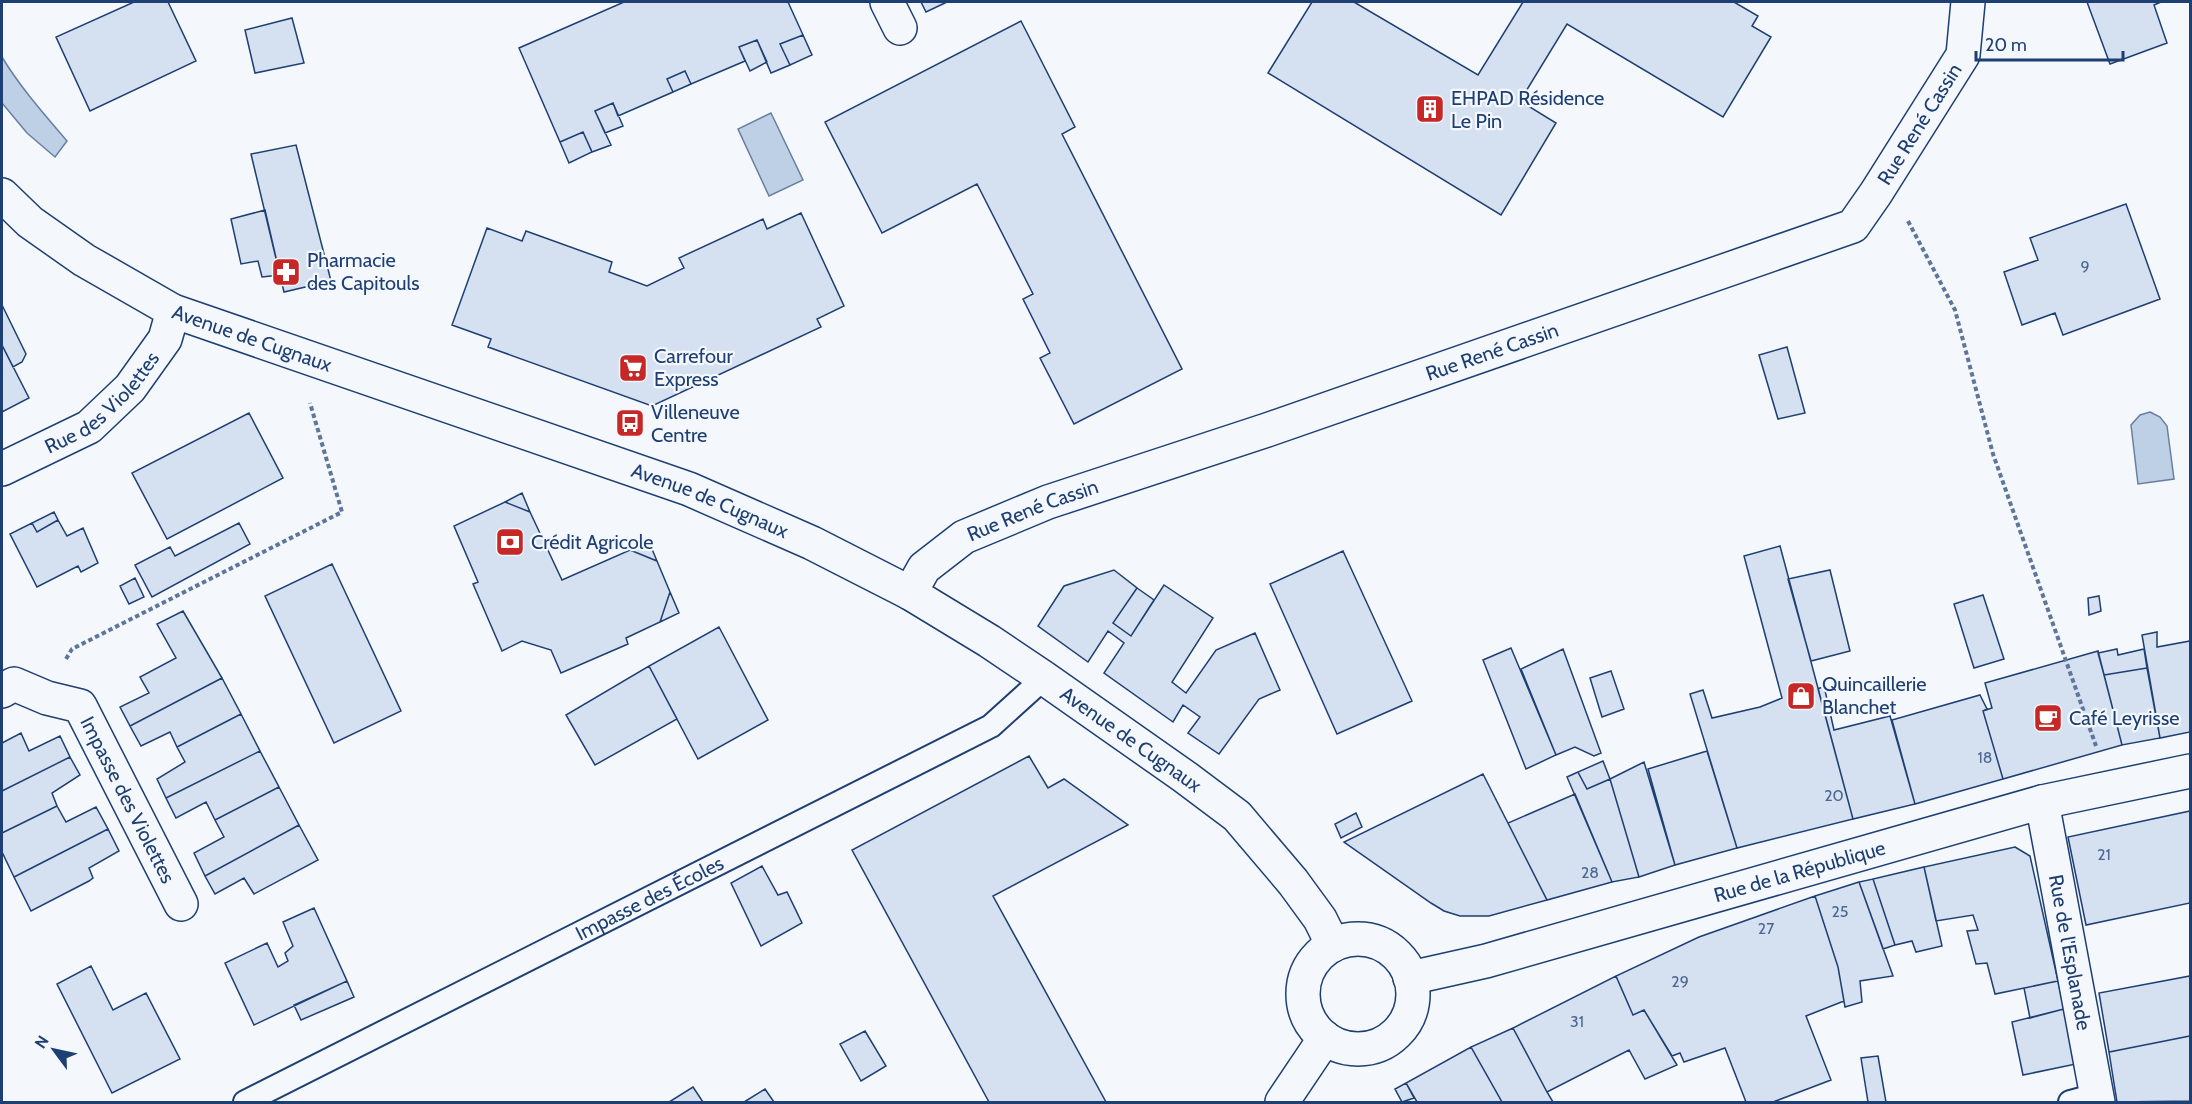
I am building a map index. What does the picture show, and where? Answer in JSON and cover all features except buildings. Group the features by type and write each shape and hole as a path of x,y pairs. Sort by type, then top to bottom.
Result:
{"street":[{"name":"Rue René Cassin","path":"910,593 924,568 964,537 1048,502 1267,430 1853,226 1963,55 1968,2"},
{"name":"Avenue de Cugnaux","path":"2,195 30,222 84,260 173,311 689,489 812,543 910,593 1044,678 1237,816 1293,882 1320,919 1333,945"},
{"name":"Rue des Violettes","path":"2,469 89,428 130,388 165,339 173,311"},
{"name":"Impasse des Violettes","path":"2,691 14,684 47,698 80,706 181,903"},
{"name":"Rue de la République","path":"1410,978 1486,961 2042,802 2190,771"},
{"name":"Rue de l'Esplanade","path":"2042,802 2088,1100"},
{"path":"1359,939 1379,944 1396,954 1405,965 1410,978 1413,990 1409,1015 1395,1035 1384,1043 1360,1049 1347,1048 1325,1038 1316,1030 1305,1010 1303,987 1313,962 1325,950 1346,940 1359,939"},
{"path":"1282,1102 1325,1038"}],"lane":[{"name":"Impasse des Écoles","path":"245,1102 991,726 1044,678"}],"path":[{"path":"1876,193 1906,217 1955,310 1993,454 2111,786"},
{"path":"47,698 72,649 342,512 295,353"}],"water":[{"path":"2,57 24,90 67,141 55,157 27,133 2,103"},
{"path":"771,113 803,180 769,196 738,129"},
{"path":"2150,412 2160,417 2167,426 2174,479 2138,484 2131,425 2140,415"}],"place":[{"name":"EHPAD Résidence Le Pin","path":"1430,109"},
{"name":"Pharmacie des Capitouls","path":"286,272"},
{"name":"Carrefour Express","path":"633,368"},
{"name":"Villeneuve Centre","path":"630,423"},
{"name":"Crédit Agricole","path":"510,542"},
{"name":"Quincaillerie Blanchet","path":"1801,696"},
{"name":"Café Leyrisse","path":"2048,718"}]}
